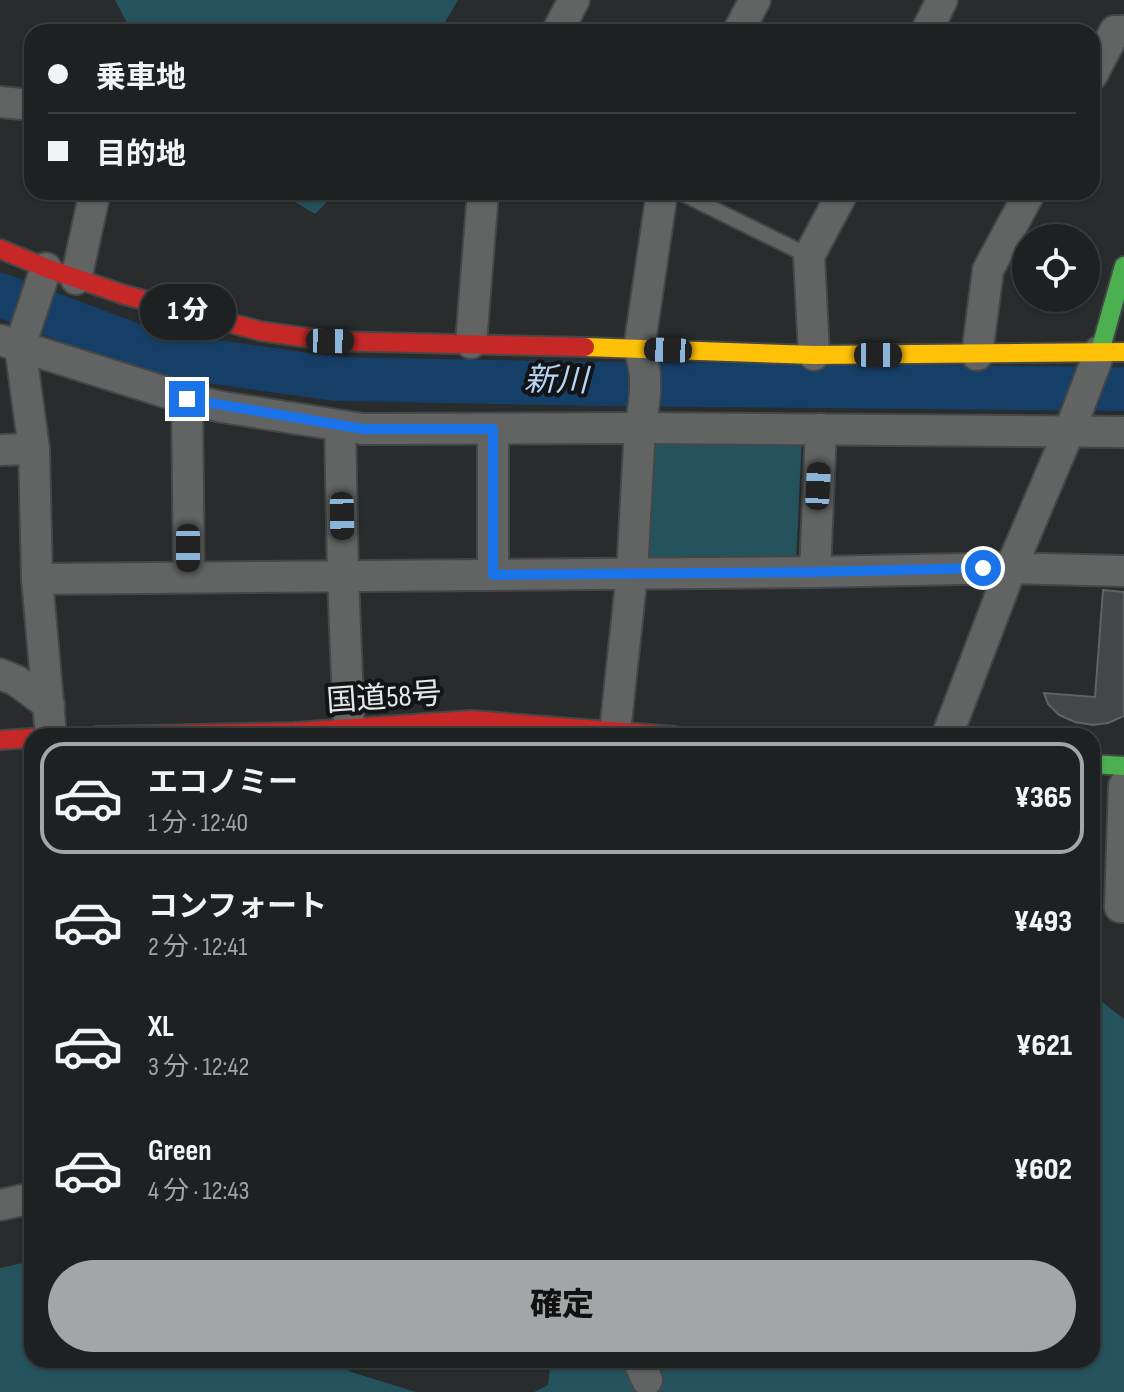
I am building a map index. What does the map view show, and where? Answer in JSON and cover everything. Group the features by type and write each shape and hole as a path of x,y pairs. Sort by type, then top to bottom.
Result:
{"main road":[{"path":"0,249 76,279 260,331 330,341 471,343 642,357 1107,354 1124,266"},
{"name":"国道58号","path":"349,728 470,728"},
{"path":"0,740 24,738"},
{"path":"1100,764 1124,766"}],"street":[{"path":"561,24 574,0"},
{"path":"742,24 755,0"},
{"path":"931,24 942,0"},
{"path":"1100,60 1115,31 1124,31"},
{"path":"0,102 24,104"},
{"path":"76,279 93,200"},
{"path":"471,343 482,200"},
{"path":"615,728 632,573 642,357 661,200"},
{"path":"814,355 809,256 839,200"},
{"path":"977,355 988,270 1026,200"},
{"path":"46,268 10,343 34,449 37,579 50,728"},
{"path":"10,343 187,399 363,429 493,429 641,421 821,429 1071,424 1124,432"},
{"path":"950,728 1011,568 1071,424 1107,354"},
{"path":"187,399 189,577"},
{"path":"340,427 349,728"},
{"path":"493,429 493,575"},
{"path":"815,572 821,429"},
{"path":"0,450 34,449"},
{"path":"37,579 1011,568 1124,571"},
{"path":"0,674 17,681 49,705"},
{"path":"1124,786 1120,907 1124,907"},
{"path":"0,1205 24,1200"}],"lane":[{"path":"695,200 809,256"}],"shaded area":[{"path":"115,0 458,0 444,24 128,24"},
{"path":"292,200 329,200 315,214"},
{"path":"644,435 802,437 796,561 637,563"},
{"path":"1100,1000 1124,1019 1124,1392 534,1392 548,1385 550,1368 1100,1368"},
{"path":"24,1263 24,1368 345,1368 416,1392 0,1392 0,1268"}],"building":[{"path":"1103,590 1124,592 1124,716 1093,725 1059,715 1048,704 1044,693 1095,697"}],"waterway":[{"name":"新川","path":"0,295 158,354 336,379 1124,389"}],"traffic: fast":[{"path":"1100,351 1124,266"},
{"path":"1100,764 1124,766"}],"traffic: slow":[{"path":"585,347 814,355 1124,352"}],"traffic: jam":[{"path":"0,249 125,295 260,331 330,341 585,347"},
{"path":"353,728 471,720 572,728"},
{"path":"0,740 24,738"}],"route":[{"path":"187,399 340,427 493,429 493,575 983,568"}]}
